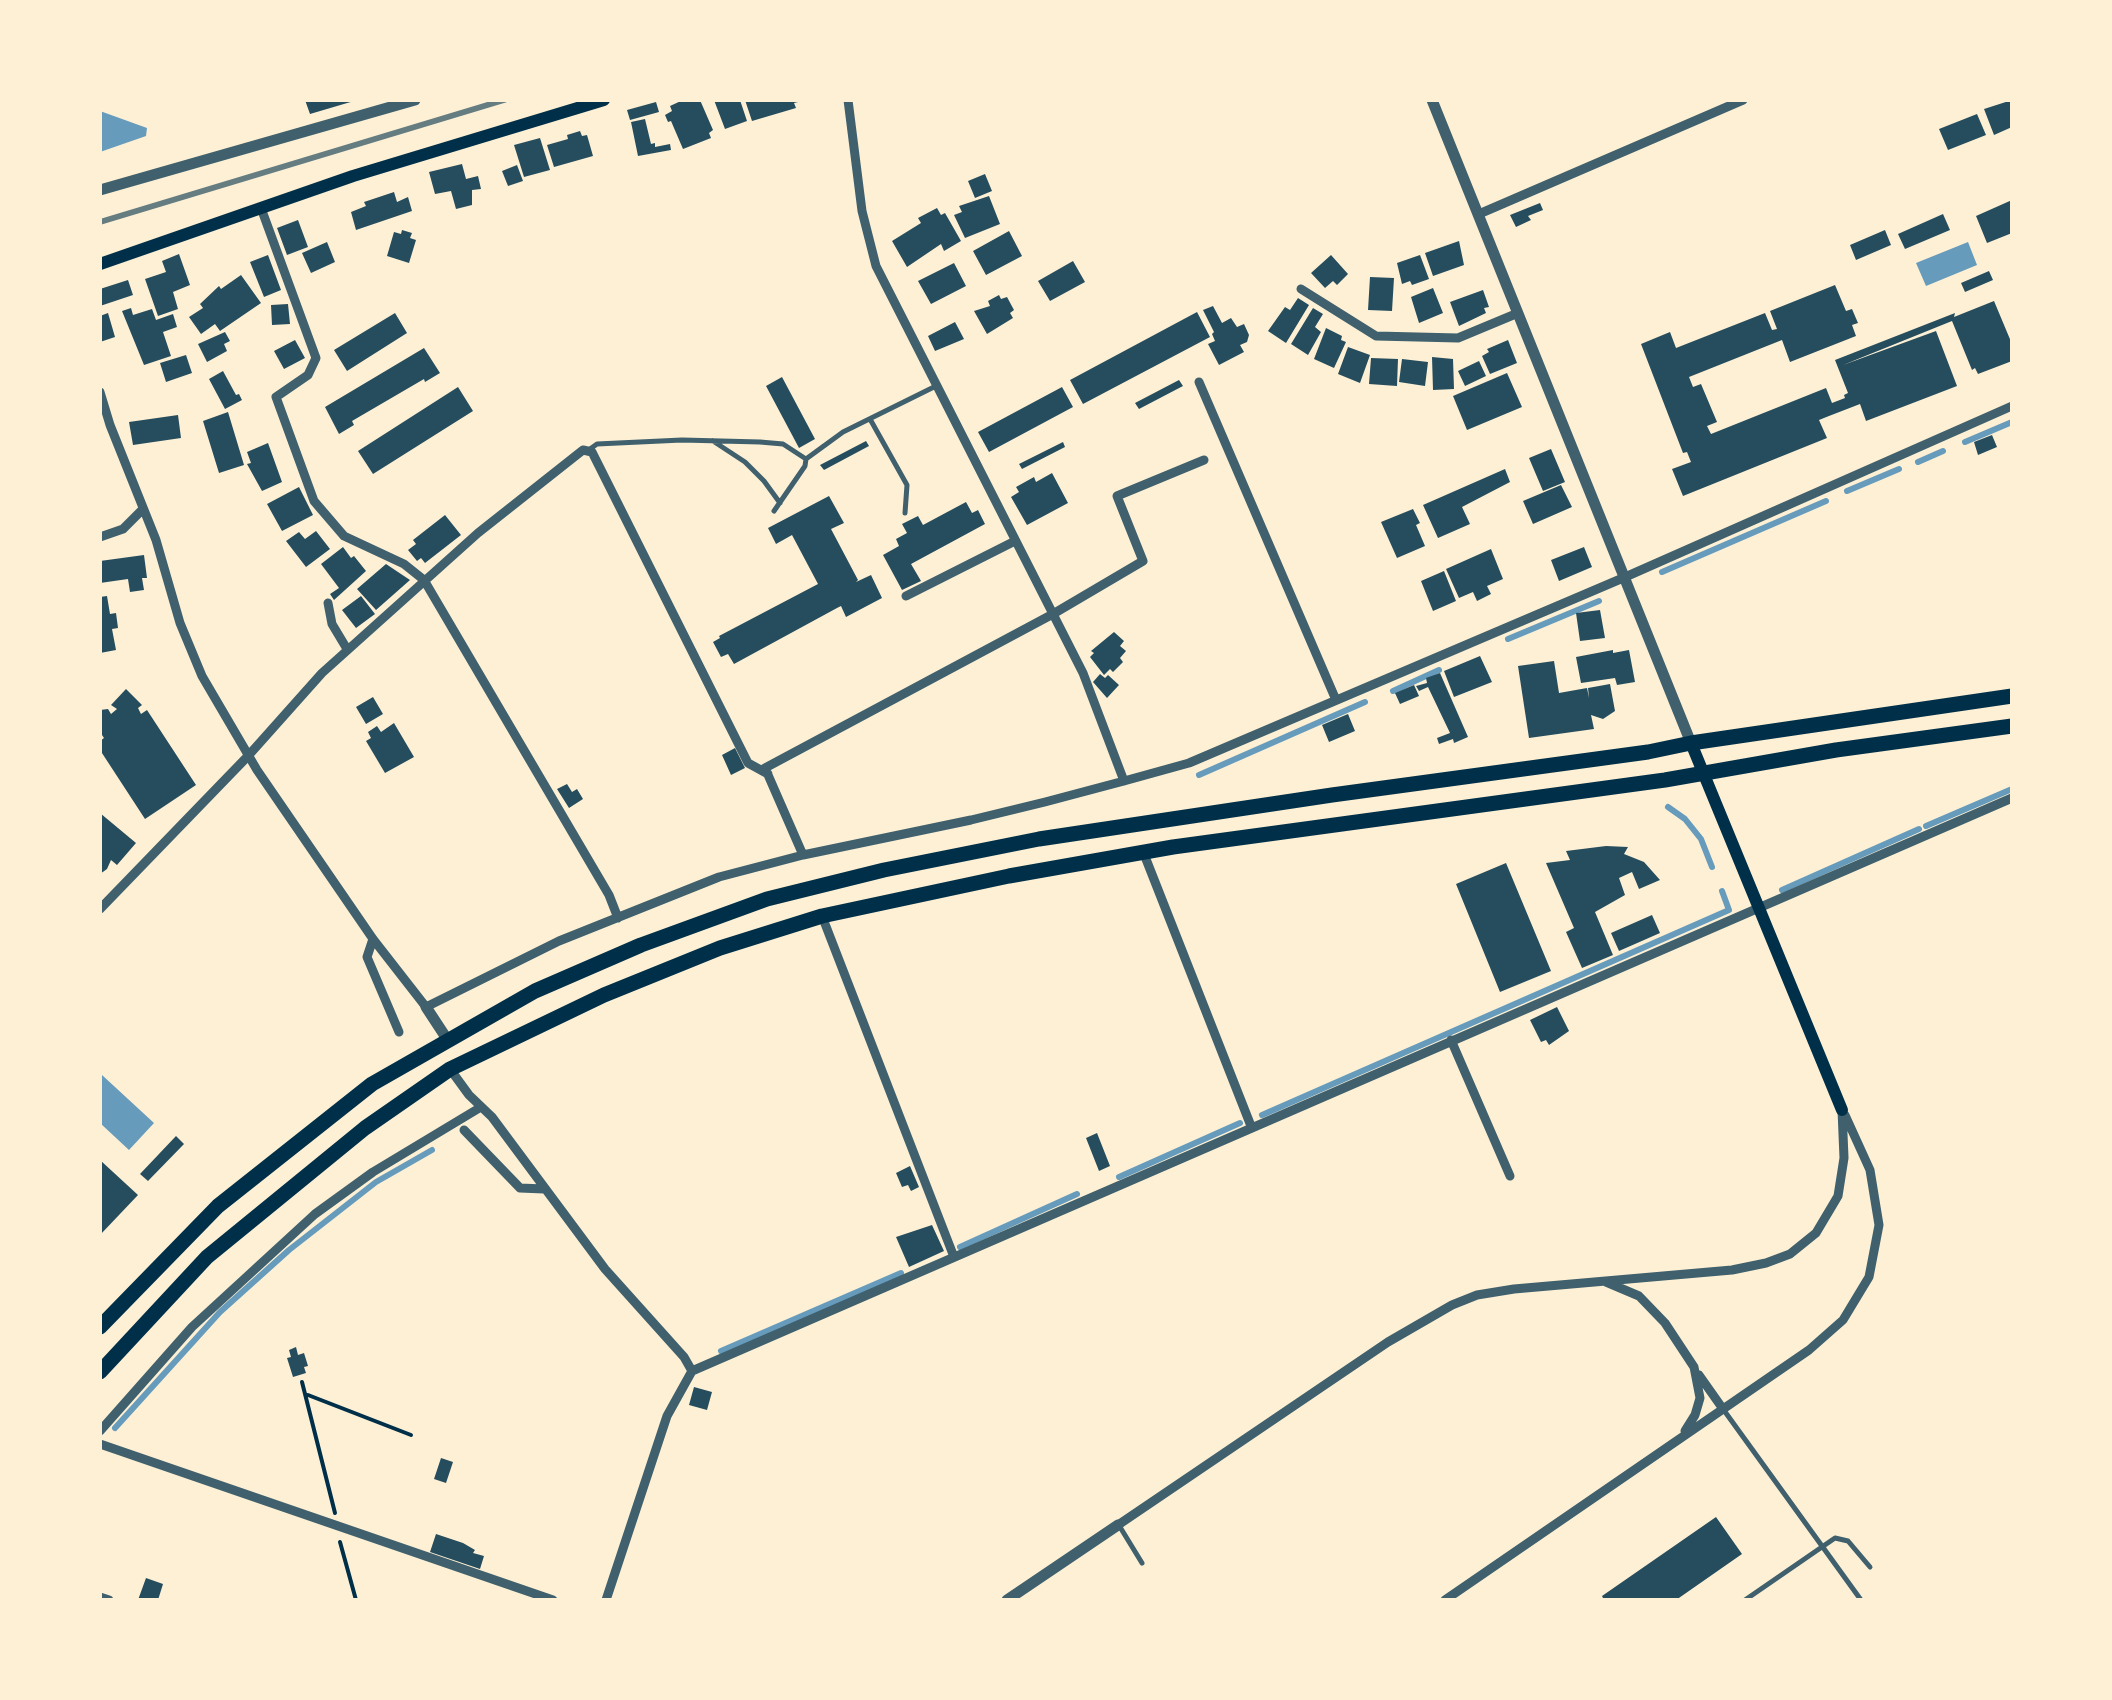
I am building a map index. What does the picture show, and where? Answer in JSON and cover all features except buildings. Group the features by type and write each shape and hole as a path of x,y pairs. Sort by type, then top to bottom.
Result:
{"highway":[{"path":"100,1327 218,1206 372,1084 535,991 642,945 766,899 1039,839 2012,696"},
{"path":"100,1372 152,1312 222,1244 366,1128 450,1070 604,995 720,948 822,916 1009,876 1173,847 1664,780 2012,726"}],"main road":[{"path":"100,264 352,176 604,100"},
{"path":"1691,743 1842,1110"}],"street":[{"path":"100,190 414,100"},
{"path":"848,100 862,211 876,266 1083,673 1124,781"},
{"path":"1432,100 1691,743"},
{"path":"1478,214 1742,100"},
{"path":"261,208 316,358 308,375 276,397 314,501 344,536 404,564 424,580 609,896 618,918"},
{"path":"1300,289 1376,336 1458,338 1518,314"},
{"path":"1200,382 1336,700"},
{"path":"100,392 195,659 248,756 373,939 447,1039"},
{"path":"426,1007 560,941 719,877 971,820 1189,763 1624,578 2012,406"},
{"path":"100,908 347,649 424,580 583,450 592,452 748,763 768,774"},
{"path":"804,855 765,768 1053,614 1143,561 1117,496 1204,460"},
{"path":"100,537 123,529 144,509"},
{"path":"906,596 1015,541"},
{"path":"328,603 332,624 347,649"},
{"path":"606,1600 668,1416 692,1371 2012,798"},
{"path":"1144,854 1250,1126"},
{"path":"822,916 954,1256"},
{"path":"373,939 368,957 399,1032"},
{"path":"1451,1040 1510,1176"},
{"path":"450,1070 492,1116 605,1269 692,1371"},
{"path":"100,1430 192,1327 315,1214 374,1172 481,1107"},
{"path":"1008,1600 1388,1342 1445,1308 1478,1295 1752,1267 1799,1248 1822,1226 1838,1196 1844,1158 1842,1110"},
{"path":"1445,1600 1834,1330 1857,1301 1868,1278 1878,1237 1877,1202 1864,1154 1842,1110"},
{"path":"464,1130 520,1188 544,1189"},
{"path":"1604,1281 1639,1296 1665,1323 1723,1409"},
{"path":"1677,1441 1698,1407 1694,1367"},
{"path":"100,1444 553,1600"},
{"path":"100,1597 110,1600"}],"lane":[{"path":"774,511 805,466 806,458 843,432 936,386"},
{"path":"870,419 907,485 905,512"},
{"path":"587,451 597,444 712,440 782,444 806,458"},
{"path":"712,440 745,462 780,504"},
{"path":"1723,1409 1861,1600"},
{"path":"1118,1525 1142,1563"},
{"path":"1745,1600 1835,1538 1848,1541 1870,1566"}],"path":[{"path":"302,1382 342,1556 356,1600"},
{"path":"305,1394 410,1435"}],"water":[{"path":"100,111 147,128 146,136 100,152"},
{"path":"1968,242 1977,265 1926,286 1916,263"},
{"path":"102,1075 154,1123 129,1150 100,1123"}],"waterway":[{"path":"1965,442 2012,422"},
{"path":"1918,462 1943,451"},
{"path":"1847,491 1899,469"},
{"path":"1662,572 1826,501"},
{"path":"1508,639 1599,601"},
{"path":"1393,691 1439,670"},
{"path":"1199,775 1365,702"},
{"path":"1926,826 2012,789"},
{"path":"1668,807 1685,819 1701,839 1712,867"},
{"path":"1782,890 1919,829"},
{"path":"1262,1115 1729,910 1722,891"},
{"path":"1119,1177 1240,1123"},
{"path":"115,1428 220,1312 289,1250 376,1182 432,1150"},
{"path":"960,1247 1077,1194"},
{"path":"721,1351 901,1273"}],"railway":[{"path":"100,222 504,100"}]}
